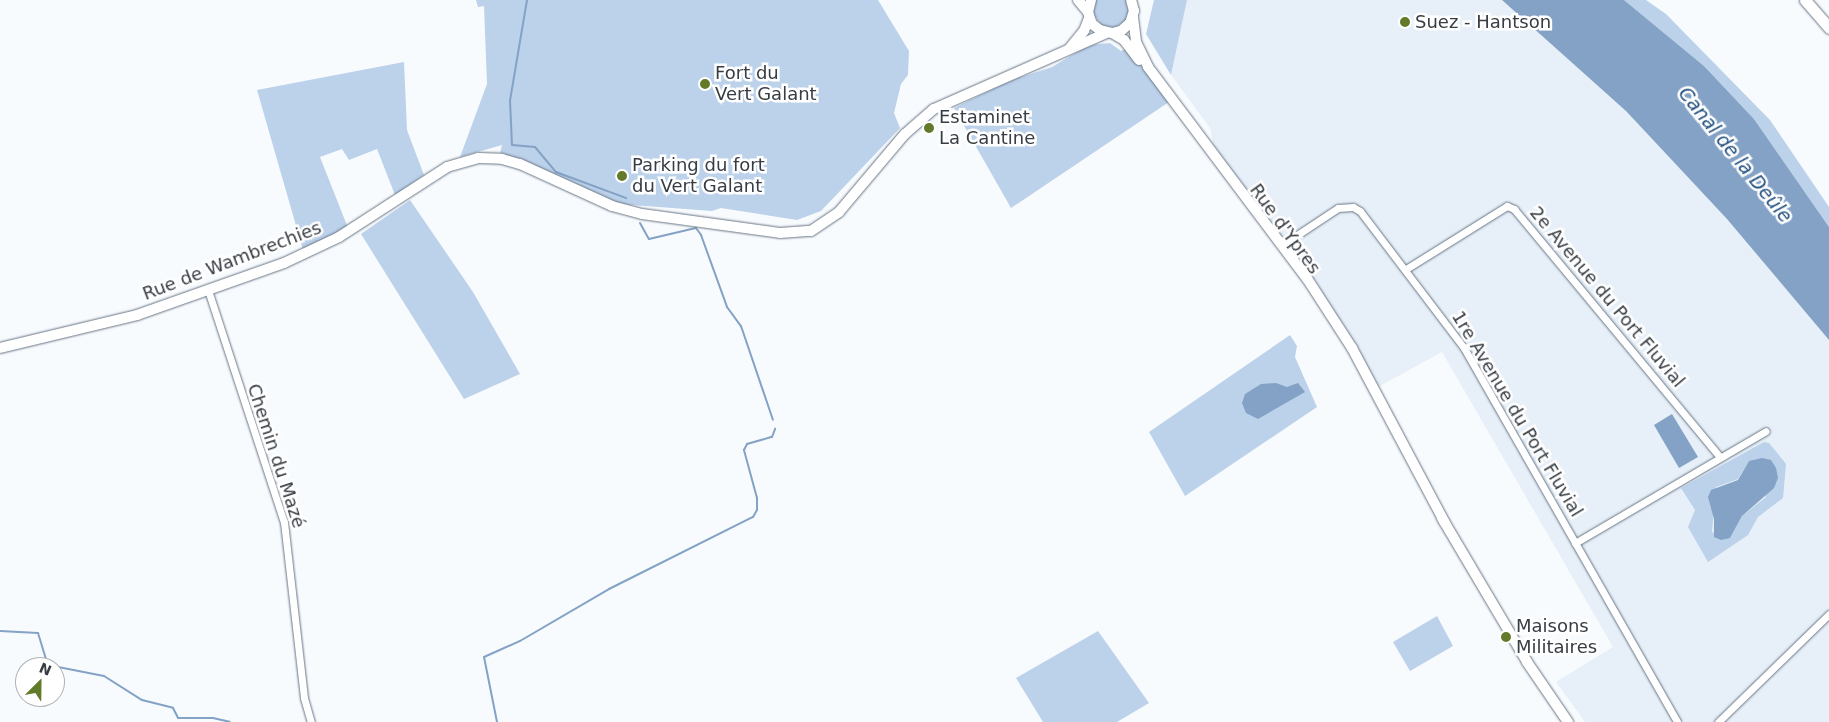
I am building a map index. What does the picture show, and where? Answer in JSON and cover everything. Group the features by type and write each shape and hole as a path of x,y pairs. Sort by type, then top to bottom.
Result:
{"main road":[{"path":"1078,0 1089,15"},
{"path":"1061,55 1082,35 1089,15 1091,0"},
{"path":"1805,0 1829,28"},
{"name":"Rue d'Ypres","path":"1134,6 1134,33 1140,52 1161,84"},
{"name":"Rue de Wambrechies","path":"0,348 112,323 208,290 320,248 441,171 468,160 508,160 627,210 780,233 815,230 839,212 905,134 929,112 1011,73 1061,55 1109,33 1124,30 1134,6"},
{"name":"Rue d'Ypres","path":"1089,15 1094,26 1124,40 1161,84 1282,245 1326,309 1352,348 1398,433 1418,483 1445,523 1512,636 1568,722"},
{"name":"Rue d'Ypres","path":"1222,165 1244,204 1295,274 1326,309"}],"street":[{"name":"2e Avenue du Port Fluvial","path":"1406,269 1507,206 1514,209 1719,456"},
{"name":"1re Avenue du Port Fluvial","path":"1282,245 1338,208 1353,207 1360,211 1406,269 1464,348 1677,722"},
{"name":"Chemin du Mazé","path":"208,290 284,522 293,579 303,692 311,722"},
{"path":"1575,543 1719,456 1766,431"},
{"path":"1718,722 1829,614"}],"shaded area":[{"path":"476,0 878,0 909,51 908,75 901,84 894,113 900,128 821,211 797,220 721,208 712,211 619,204 500,153 502,145 460,157 487,84 484,6 478,7"},
{"path":"1096,0 1126,0 1129,13 1127,20 1114,28 1102,26 1093,14"},
{"path":"1154,0 1187,0 1171,75 1146,34"},
{"path":"1187,0 1502,0 1626,111 1727,219 1829,340 1829,722 1585,722 1556,682 1613,647 1442,352 1378,387 1354,343 1214,148 1210,128 1171,75"},
{"path":"1624,0 1646,0 1666,14 1770,120 1829,207 1829,227 1754,119 1704,66"},
{"path":"1110,43 1121,51 1127,48 1169,102 1011,208 954,108 1009,81 1052,67 1089,45"},
{"path":"404,62 407,130 424,175 395,195 377,149 349,160 342,149 320,157 348,228 303,250 257,90"},
{"path":"410,200 473,292 520,374 464,399 361,234"},
{"path":"1290,335 1297,346 1295,357 1317,407 1185,496 1149,432"},
{"path":"1764,442 1769,443 1786,464 1783,498 1758,517 1748,535 1708,562 1688,527 1695,510 1681,488","holes":["1749,461 1766,497 1742,516 1730,538 1712,532 1716,487 1738,479"]},
{"path":"1437,616 1453,646 1410,671 1393,642"},
{"path":"1098,631 1149,703 1117,722 1043,722 1016,678"}],"water":[{"name":"Canal de la Deûle","path":"1502,0 1624,0 1704,66 1754,119 1829,227 1829,340 1727,219 1626,111"},
{"path":"1276,383 1287,387 1298,383 1305,392 1258,419 1246,413 1242,403 1245,394 1261,384"},
{"path":"1672,414 1698,457 1679,468 1654,425"},
{"path":"1762,458 1771,460 1776,468 1778,478 1774,488 1742,516 1730,538 1721,540 1714,537 1714,519 1708,497 1711,490 1738,480 1749,461"}],"waterway":[{"path":"527,0 510,100 512,145 535,147 556,172 626,198"},
{"path":"640,223 649,239 696,228 701,235 727,307 741,326 773,420"},
{"path":"497,722 484,657 520,641 609,589 753,517 757,510 757,498 744,450 747,444 772,437 775,429"},
{"path":"0,631 38,633 48,665 104,676 142,700 173,708 178,718 213,718 230,722"}],"place":[{"name":"Suez - Hantson","path":"1405,22"},
{"name":"Fort du Vert Galant","path":"705,84"},
{"name":"Estaminet La Cantine","path":"929,128"},
{"name":"Parking du fort du Vert Galant","path":"622,176"},
{"name":"Maisons Militaires","path":"1506,637"}]}
